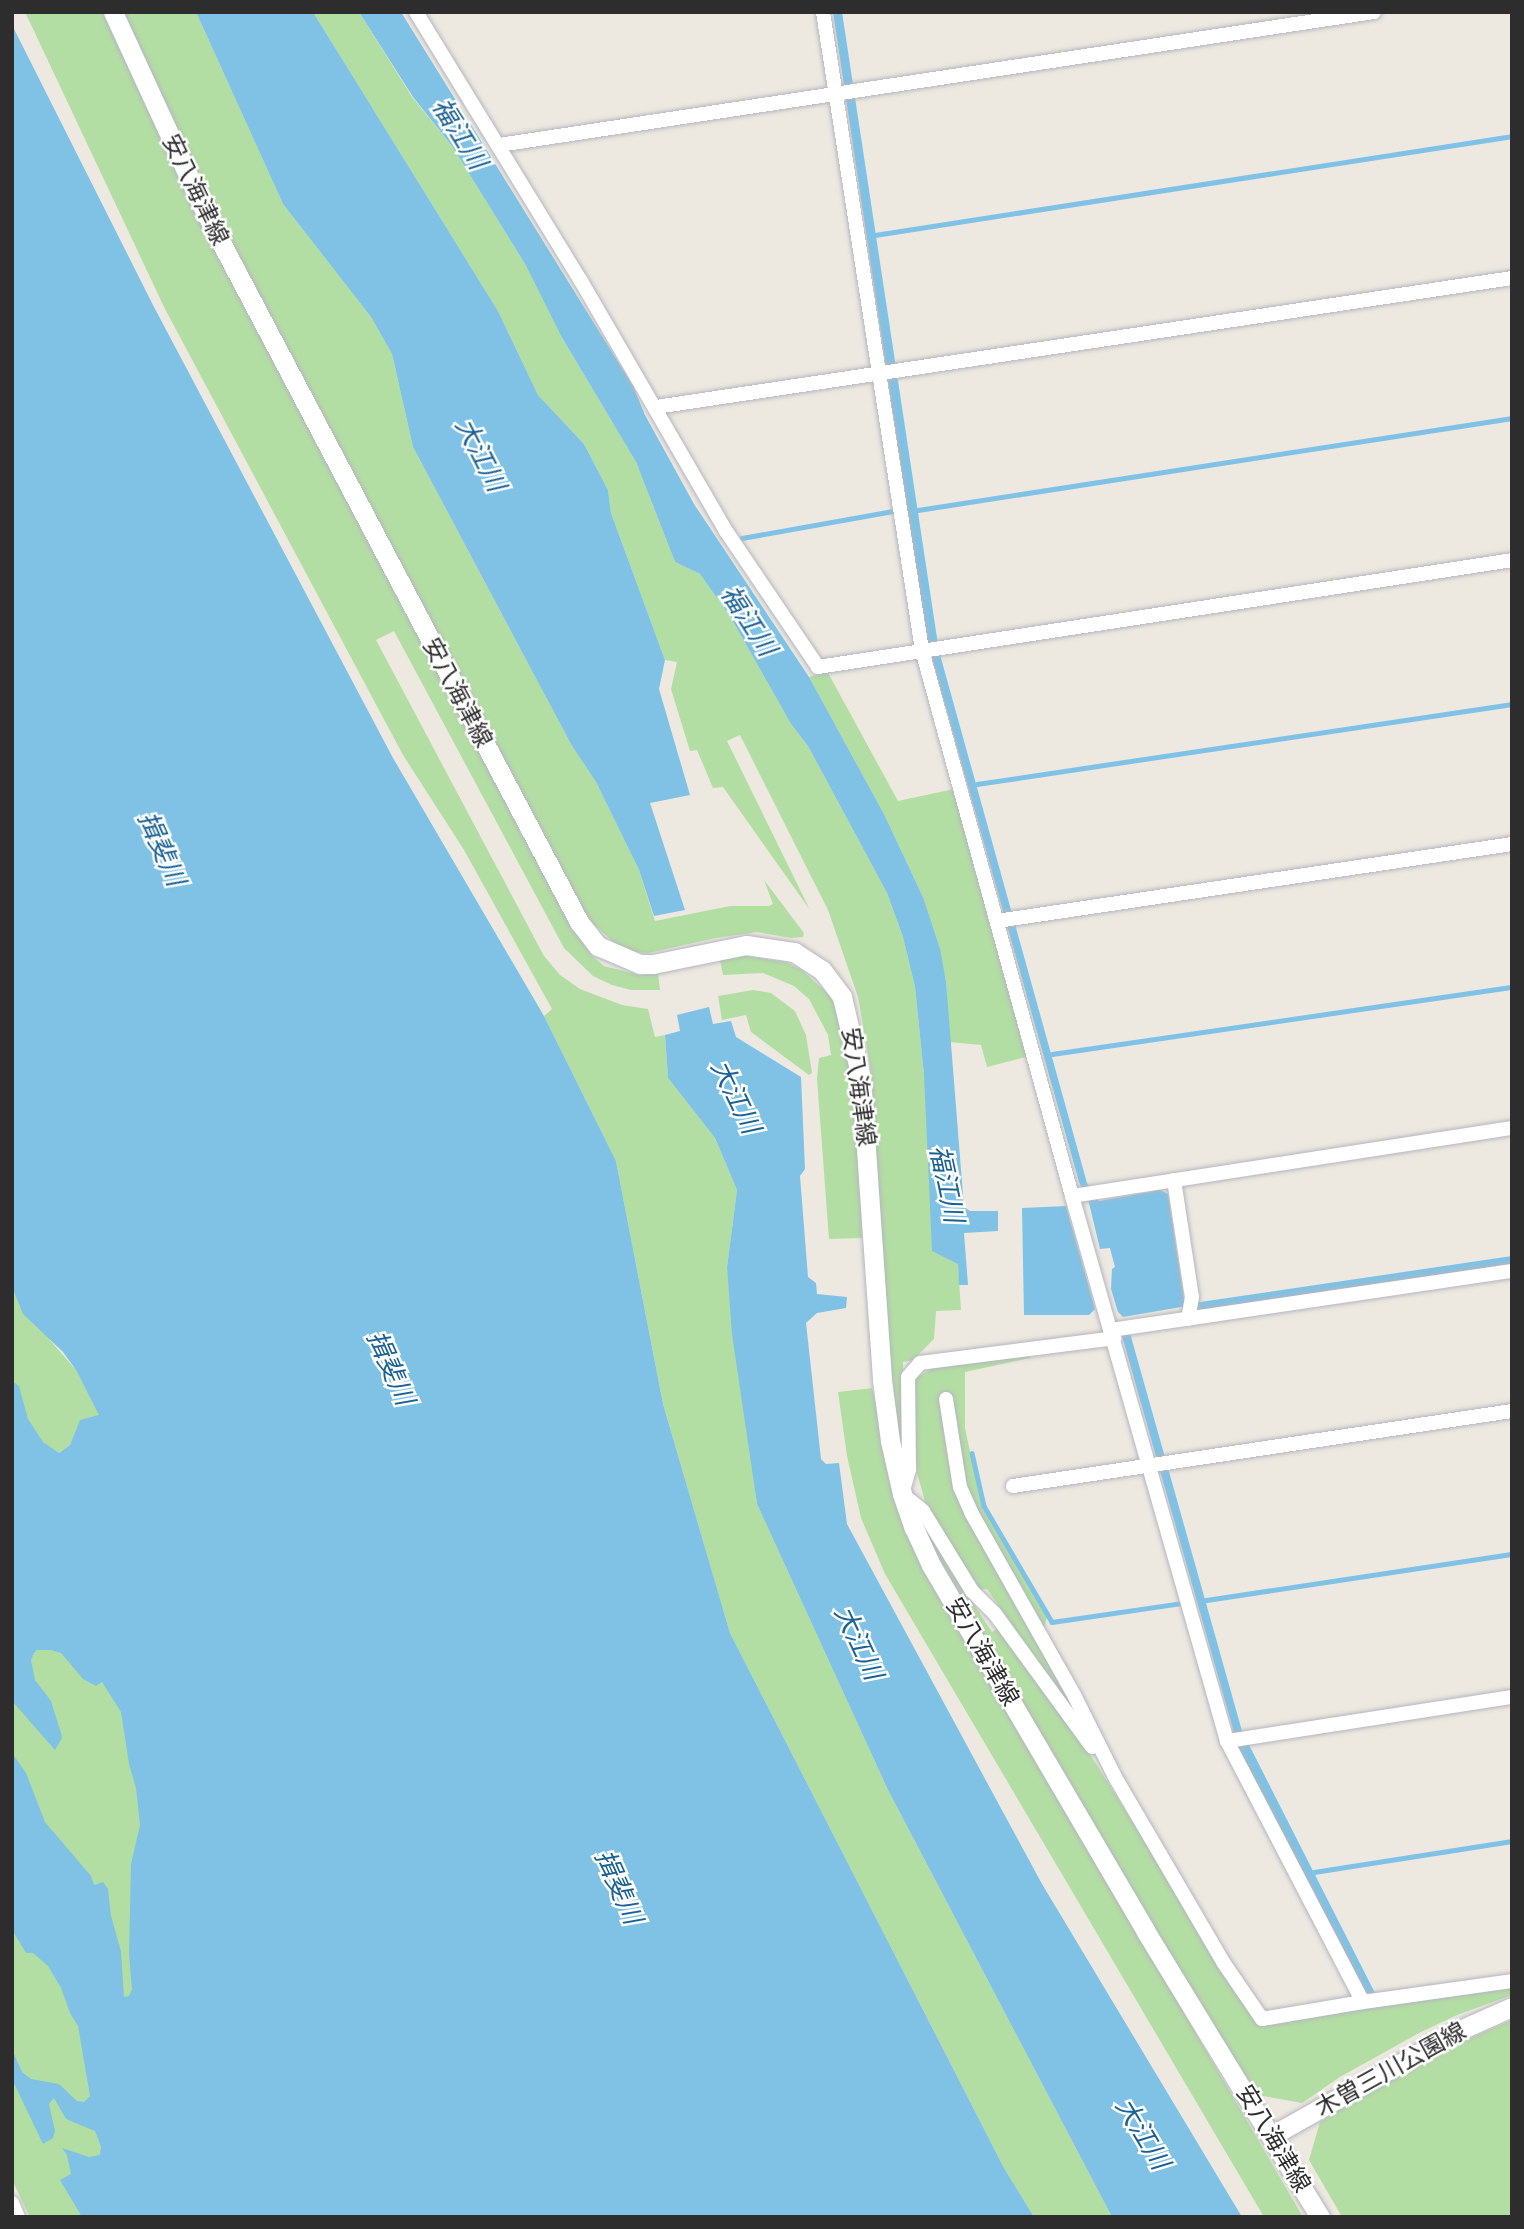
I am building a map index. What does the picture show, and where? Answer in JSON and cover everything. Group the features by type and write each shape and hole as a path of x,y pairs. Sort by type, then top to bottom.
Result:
{"main road":[{"name":"安八海津線","path":"113,12 205,212 579,922 598,946 640,964 746,945 793,952 822,970 842,997 861,1078 882,1380 890,1441 902,1494 931,1565 1146,1932 1320,2217"},
{"name":"木曽三川公園線","path":"1272,2136 1460,2030 1512,2007"}],"street":[{"path":"416,12 656,407 726,531 818,667 1512,560"},
{"path":"823,12 845,93 930,649 1082,1194 1112,1334 1157,1465 1230,1741 1363,2002"},
{"path":"499,145 1374,12"},
{"path":"656,407 1512,278"},
{"path":"1005,920 1512,844"},
{"path":"1082,1194 1512,1128"},
{"path":"1174,1180 1192,1297 1188,1315"},
{"path":"1115,1777 995,1614 972,1591 923,1511 902,1494 909,1469 908,1377 920,1363 1112,1334 1188,1315 1512,1271"},
{"path":"946,1399 960,1487 972,1514 1075,1697 1115,1777 1223,1962 1262,2019 1512,1981"},
{"path":"1013,1486 1512,1411"},
{"path":"1230,1741 1512,1697"},
{"path":"12,2203 18,2217"}],"green space":[{"path":"25,12 104,12 197,214 567,919 590,954 604,966 639,975 658,974 660,990 631,990 612,985 593,976 564,948 394,631 376,640 544,956 560,975 580,989 622,1005 648,1009 655,1037 665,1035 668,1078 715,1138 737,1190 727,1267 757,1504 888,1790 1112,2217 1034,2217 1004,2168 730,1633 663,1404 616,1161 544,1016 552,1009 464,850 403,755 165,309"},
{"path":"122,12 196,12 283,204 371,317 392,354 413,447 572,746 596,782 639,870 655,921 730,906 769,906 773,904 764,880 804,933 803,937 791,938 757,932 648,953 635,952 617,945 581,913 212,208"},
{"path":"313,12 359,12 412,97 452,146 525,264 561,336 636,462 675,562 700,574 731,618 791,724 808,746 887,893 903,937 915,987 924,1075 958,1264 961,1310 936,1311 934,1339 913,1360 903,1362 904,1463 890,1377 872,1076 858,997 828,910 740,735 727,741 810,910 723,787 713,788 697,750 690,751 671,689 677,662 665,660 611,513 608,490 584,444 538,395 498,311"},
{"path":"827,671 898,801 954,789 1030,1056 987,1067 981,1045 949,1042 946,980 923,897 884,814 809,677"},
{"path":"746,956 785,962 802,970 829,995 837,1009 854,1077 862,1238 829,1239 817,1079 819,1058 831,1055 828,1035 809,999 794,986 763,973 723,975 720,960"},
{"path":"753,990 771,993 795,1011 806,1035 812,1073 809,1075 751,1032 746,1015 722,1020 718,996"},
{"path":"12,1260 50,1340 76,1370 100,1415 75,1434 70,1445 59,1453 12,1436"},
{"path":"1030,1354 1030,1358 965,1372 965,1428 982,1508 1047,1617 1043,1633 968,1491 955,1486 1078,1718 987,1589 978,1590 926,1505 917,1473 912,1385 916,1378 938,1365"},
{"path":"872,1388 897,1509 924,1567 1303,2217 1264,2217 885,1574 861,1518 847,1456 838,1392"},
{"path":"919,1520 992,1632 1000,1627 1071,1724 1260,2025 1512,1986 1512,1995 1457,2015 1419,2033 1340,2077 1302,2103 1258,2095 1160,1942 947,1580"},
{"path":"12,1558 137,1695 147,2046 12,1855"},
{"path":"12,1906 80,2002 112,2217 30,2217 12,2180"},
{"path":"1512,2020 1512,2217 1342,2217 1309,2160 1320,2122 1421,2060"}],"water":[{"name":"大江川","path":"196,12 313,12 498,311 538,395 584,444 608,490 611,513 665,660 659,689 690,795 650,803 685,910 654,916 639,870 596,782 572,746 413,447 392,354 371,317 283,204"},
{"name":"福江川","path":"359,12 401,12 633,386 645,415 694,504 809,677 884,814 923,897 940,949 946,981 964,1207 970,1211 998,1211 998,1231 964,1233 968,1285 959,1285 958,1264 932,1251 924,1075 915,987 903,937 887,893 808,746 791,724 731,618 700,574 675,562 636,462 561,336 525,264 452,146 413,97"},
{"path":"833,12 842,12 939,651 1087,1183 1099,1201 1160,1190 1168,1194 1184,1299 1200,1302 1512,1256 1512,1266 1202,1311 1181,1307 1123,1317 1118,1312 1111,1289 1112,1269 1115,1267 1110,1248 1100,1249 1089,1203 1079,1182 927,640"},
{"name":"揖斐川","path":"12,25 154,307 393,758 544,1016 616,1161 663,1404 730,1633 1004,2168 1034,2217 82,2217 60,2180 71,2174 67,2155 62,2148 89,2157 100,2155 101,2147 95,2131 66,2119 54,2098 49,2104 55,2131 53,2138 43,2144 12,2079 12,2049 22,2072 31,2079 59,2084 77,2101 84,2102 90,2096 78,2026 61,1988 48,1966 33,1953 26,1953 12,1930 12,1753 26,1773 45,1822 91,1876 94,1885 103,1882 108,1889 111,1916 121,1951 124,1997 129,1996 132,1989 129,1954 131,1864 140,1825 136,1788 129,1764 121,1712 102,1682 96,1686 83,1679 61,1653 37,1650 34,1653 31,1660 35,1680 51,1701 61,1733 62,1738 55,1750 12,1701 12,1381 19,1386 28,1419 43,1442 59,1453 70,1445 80,1420 99,1415 76,1370 63,1352 23,1314 12,1287"},
{"name":"大江川","path":"709,1007 713,1024 731,1021 736,1037 801,1077 805,1169 800,1176 808,1277 816,1283 817,1294 847,1297 846,1308 817,1313 806,1323 821,1459 826,1464 839,1463 847,1524 1042,1884 1242,2217 1112,2217 888,1790 757,1504 732,1334 727,1267 737,1190 715,1138 668,1078 665,1035 680,1031 677,1015"},
{"path":"1066,1206 1095,1309 1089,1315 1024,1315 1022,1208"},
{"path":"1130,1333 1242,1731 1375,1993 1366,1993 1238,1747 1122,1336"}],"waterway":[{"path":"428,12 438,12"},
{"path":"875,235 1512,136"},
{"path":"918,510 1512,418"},
{"path":"742,538 893,511"},
{"path":"977,784 1512,704"},
{"path":"1052,1054 1512,987"},
{"path":"972,1453 984,1506 1052,1622 1183,1603"},
{"path":"1200,1601 1512,1554"},
{"path":"1314,1872 1512,1841"}]}
